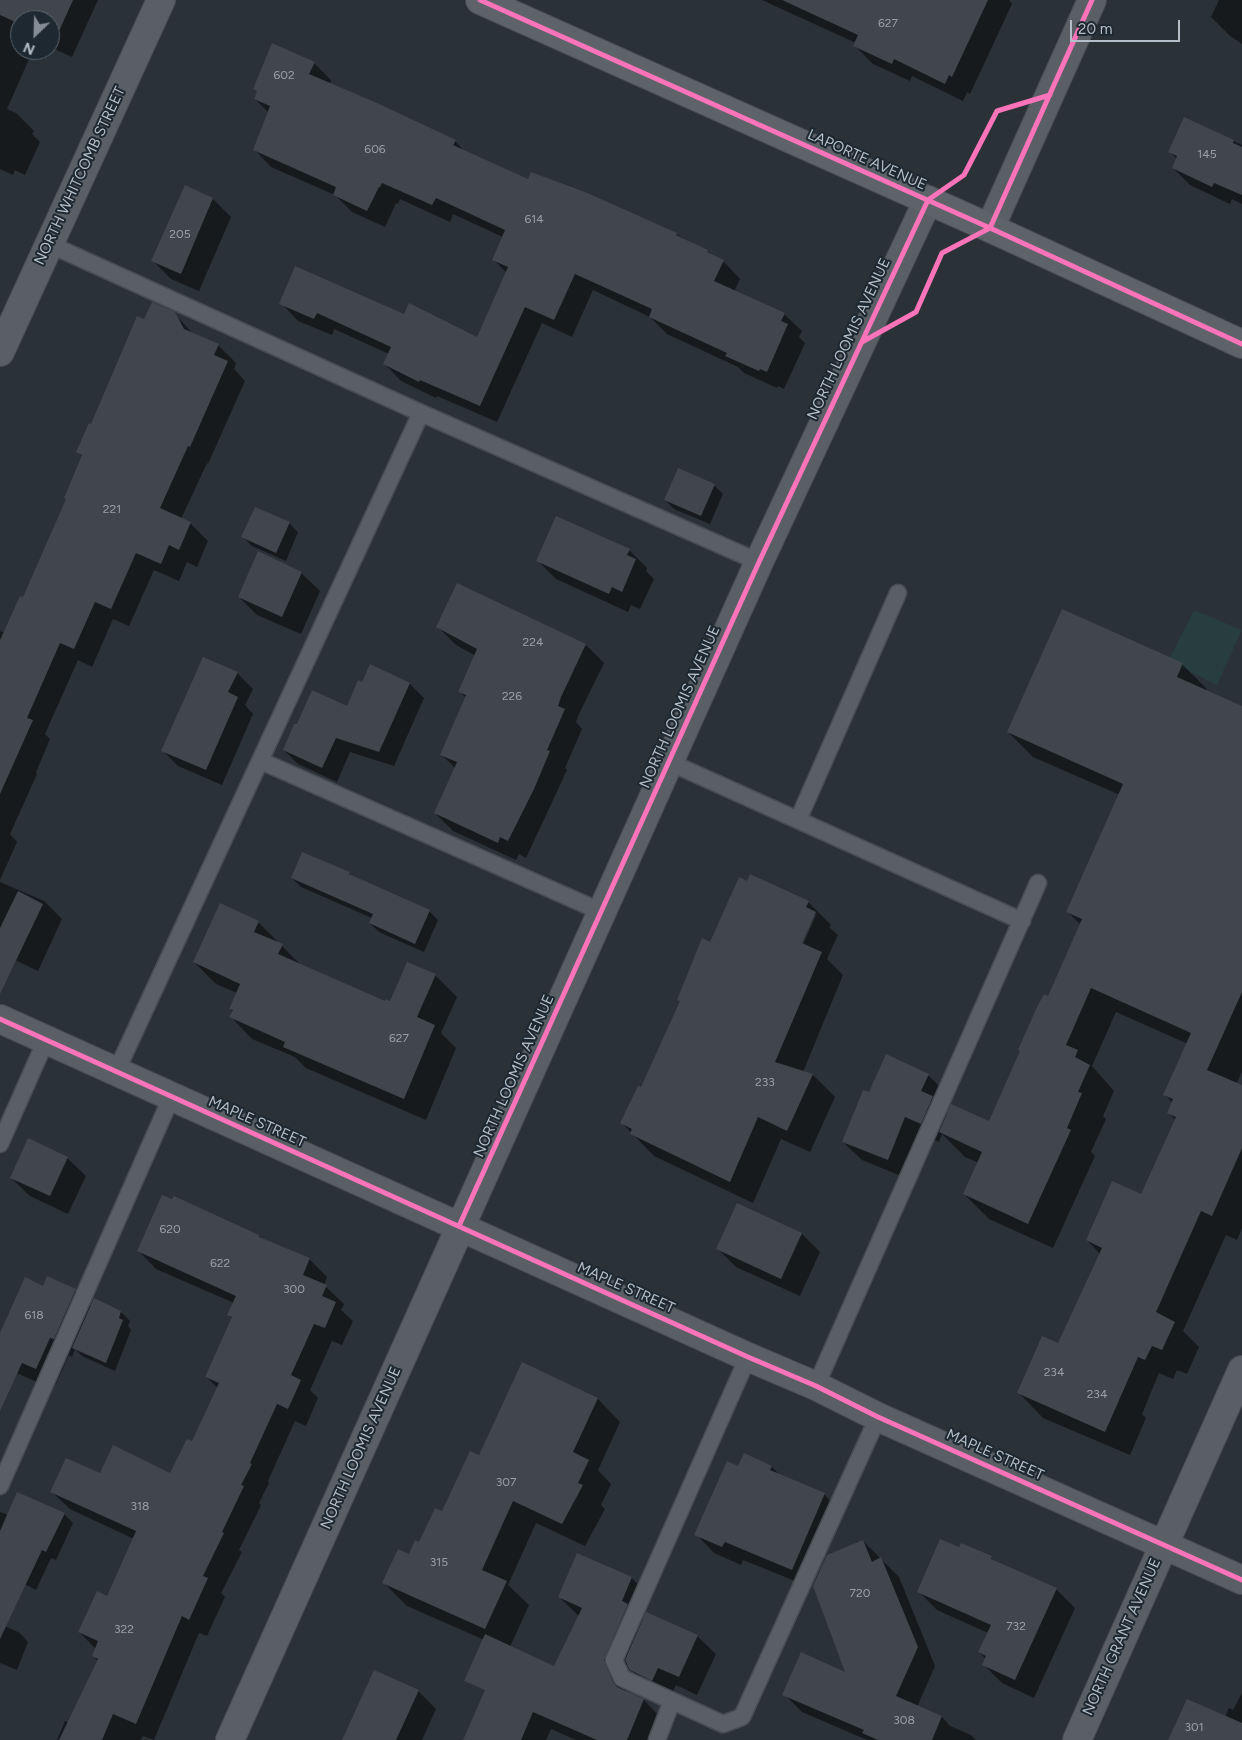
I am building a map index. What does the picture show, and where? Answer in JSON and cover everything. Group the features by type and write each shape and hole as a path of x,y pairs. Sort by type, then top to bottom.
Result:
{"street":[{"name":"NORTH WHITCOMB STREET","path":"0,352 161,0"},
{"name":"LAPORTE AVENUE","path":"480,0 928,200 1242,344"},
{"path":"990,228 1092,0"},
{"name":"NORTH LOOMIS AVENUE","path":"230,1740 758,562 928,200"},
{"name":"MAPLE STREET","path":"0,1019 171,1098 816,1386 878,1417 1242,1580"},
{"name":"NORTH GRANT AVENUE","path":"1076,1740 1242,1370"}],"lane":[{"path":"49,244 421,413 758,562"},
{"path":"116,1072 421,413"},
{"path":"798,820 898,593"},
{"path":"261,761 602,912"},
{"path":"668,762 1022,921"},
{"path":"816,1386 1038,883"},
{"path":"0,1144 46,1040"},
{"path":"0,1486 171,1098"},
{"path":"748,1357 614,1660 622,1678 723,1724 742,1717 878,1417"},
{"path":"657,1740 672,1701"}],"green space":[{"path":"1194,610 1242,630 1217,685 1168,661"}],"building":[{"path":"0,0 73,0 60,29 60,10 10,10 10,20 0,15"},
{"path":"782,0 988,0 952,77 949,75 945,84 894,59 892,64 853,46 858,35"},
{"path":"272,43 315,62 309,74 456,140 453,145 528,179 531,172 585,192 677,233 676,235 724,260 714,281 785,313 781,321 788,324 767,372 760,369 759,371 725,356 727,353 649,317 652,309 575,274 554,320 525,307 480,406 420,380 419,382 383,364 391,347 317,313 314,319 279,304 295,266 404,314 409,303 477,337 508,267 492,260 505,230 436,198 432,205 382,183 367,211 333,195 336,187 253,150 270,106 254,99 257,91 253,89"},
{"path":"1184,117 1234,140 1233,143 1242,147 1242,195 1214,183 1212,187 1172,168 1177,156 1168,152"},
{"path":"185,185 213,198 181,274 151,261"},
{"path":"152,302 175,312 184,329 219,344 214,355 228,361 190,447 188,446 160,508 191,522 179,550 169,545 161,564 136,553 111,609 95,602 74,649 60,643 27,718 33,720 0,794 0,640 20,596 23,597 66,499 64,498 82,455 76,452 89,423 91,424 137,316 144,319"},
{"path":"678,468 715,484 701,516 664,500"},
{"path":"255,507 290,522 276,553 241,537"},
{"path":"556,516 630,549 627,555 636,559 622,592 612,587 609,594 536,561"},
{"path":"258,551 302,572 282,617 238,597"},
{"path":"457,583 586,644 561,697 558,706 565,709 547,750 550,751 534,789 508,841 500,837 498,843 434,813 457,762 440,755 466,695 458,692 477,649 436,627"},
{"path":"1062,609 1183,663 1177,677 1242,706 1242,992 1207,1070 1242,1085 1242,1148 1212,1216 1201,1211 1156,1312 1175,1322 1162,1350 1152,1346 1145,1360 1138,1357 1105,1432 1017,1393 1042,1336 1058,1343 1102,1248 1086,1240 1112,1181 1141,1194 1176,1117 1167,1113 1173,1099 1163,1095 1191,1033 1091,988 1066,1045 1078,1050 1075,1057 1090,1065 1078,1092 1082,1093 1067,1128 1071,1130 1028,1224 963,1194 982,1152 939,1132 951,1104 989,1121 1036,1009 1044,994 1048,996 1082,919 1066,912 1123,784 1007,732"},
{"path":"203,657 238,672 228,692 238,697 206,770 161,751"},
{"path":"370,664 410,683 379,752 336,738 322,768 283,750 312,690 347,706 358,680 362,682"},
{"path":"302,852 350,872 349,874 430,910 415,944 369,923 373,914 291,878"},
{"path":"750,874 809,901 806,907 816,912 802,943 822,952 775,1062 813,1074 787,1131 758,1117 730,1182 630,1134 632,1129 620,1123 638,1086 641,1087 680,1001 677,1000 702,938 710,942 739,877 747,881"},
{"path":"18,891 43,904 0,994 0,928"},
{"path":"220,903 259,921 254,932 283,944 278,954 385,1001 386,999 390,1001 407,962 436,974 417,1017 435,1025 404,1099 283,1047 285,1042 229,1017 233,1010 229,1009 240,984 193,962"},
{"path":"886,1054 929,1074 921,1091 933,1096 921,1124 905,1117 888,1160 842,1142 863,1090 869,1092"},
{"path":"28,1138 68,1157 50,1196 10,1178"},
{"path":"162,1195 172,1199 174,1196 259,1235 259,1237 310,1258 303,1275 327,1285 322,1296 336,1302 325,1328 314,1324 291,1375 301,1380 288,1409 277,1404 250,1463 252,1464 241,1485 244,1486 222,1532 224,1533 203,1576 208,1578 189,1620 182,1616 136,1724 113,1714 102,1740 59,1740 98,1659 92,1656 98,1641 78,1632 97,1591 107,1596 136,1531 50,1492 66,1458 100,1473 113,1445 170,1473 187,1439 192,1441 219,1383 205,1377 232,1317 227,1315 236,1296 137,1251"},
{"path":"737,1203 802,1233 781,1279 716,1249"},
{"path":"47,1276 76,1289 54,1339 50,1338 36,1369 22,1363 0,1411 0,1333 25,1277 43,1286"},
{"path":"94,1298 121,1311 119,1318 123,1320 106,1363 72,1348"},
{"path":"522,1362 598,1398 573,1452 589,1460 578,1483 583,1485 562,1524 513,1501 482,1570 507,1581 485,1629 382,1583 398,1549 409,1554 415,1540 419,1542 435,1508 442,1511 470,1451 479,1455"},
{"path":"744,1453 772,1466 770,1470 825,1493 792,1570 725,1542 722,1547 694,1535 727,1461 738,1466"},
{"path":"17,1492 65,1513 46,1552 42,1550 0,1639 0,1531"},
{"path":"940,1539 959,1547 961,1543 992,1556 991,1559 1057,1588 1015,1680 982,1665 986,1656 978,1652 991,1625 917,1592"},
{"path":"863,1540 872,1562 881,1557 918,1647 896,1696 942,1716 932,1740 878,1740 862,1733 864,1730 782,1695 801,1652 845,1672 813,1586 827,1555"},
{"path":"577,1553 632,1577 622,1601 628,1604 604,1660 617,1687 644,1699 627,1740 597,1740 533,1712 521,1740 463,1740 485,1690 464,1681 485,1634 554,1666 582,1608 558,1597"},
{"path":"646,1612 698,1635 679,1677 658,1668 652,1681 630,1670 625,1660"},
{"path":"374,1670 419,1690 396,1740 342,1740"},
{"path":"1187,1699 1242,1723 1242,1740 1168,1740"}],"cycle path":[{"path":"480,0 990,228 1242,344"},
{"path":"862,342 916,312 942,253 990,228 1092,0"},
{"path":"459,1226 759,562 928,200 964,175 997,111 1050,95"},
{"path":"0,1019 1242,1580"}]}
